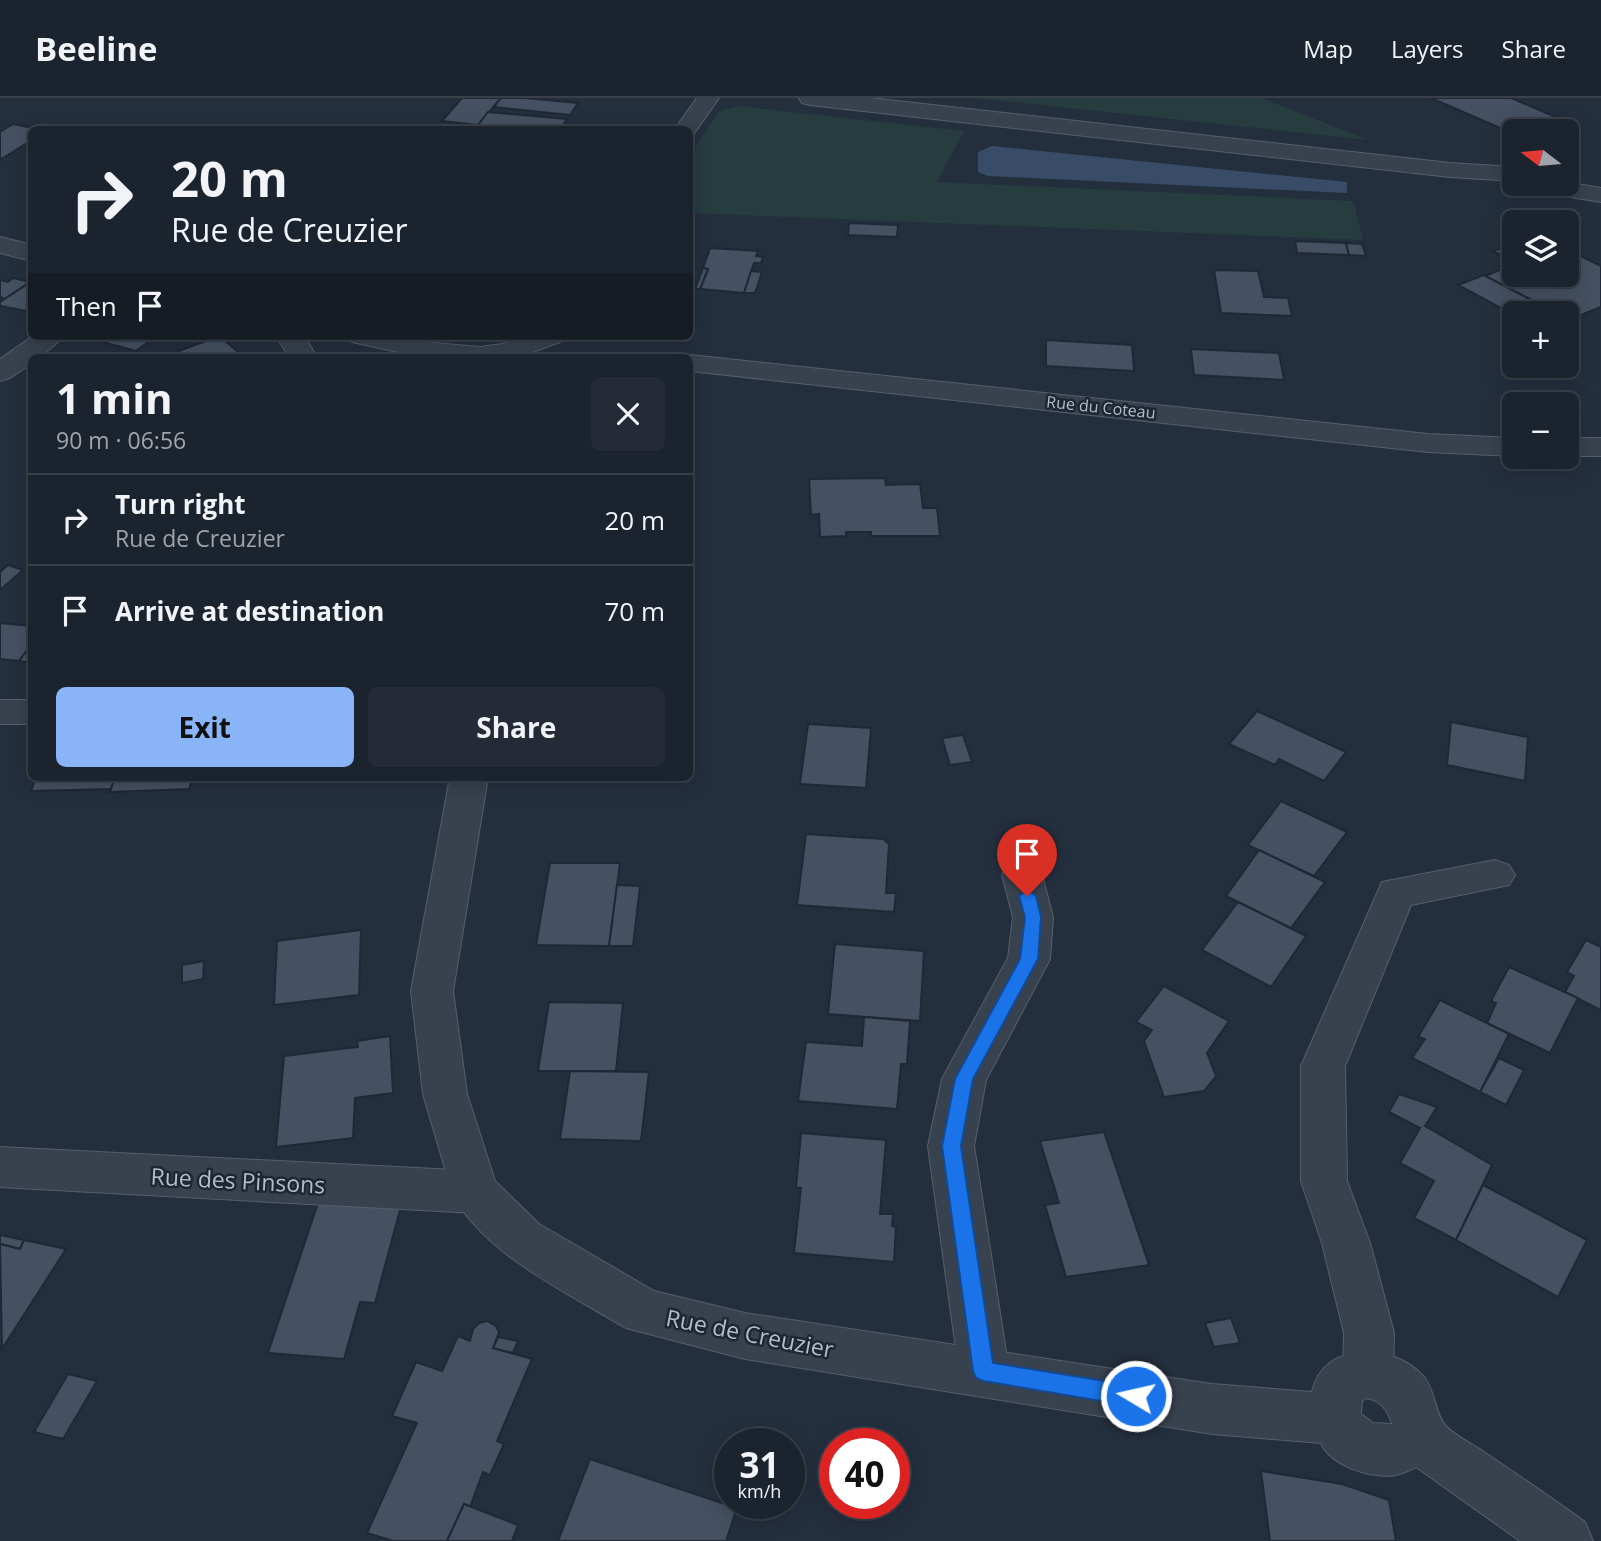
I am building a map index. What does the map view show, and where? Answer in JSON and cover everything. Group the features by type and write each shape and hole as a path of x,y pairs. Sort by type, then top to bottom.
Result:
{"street":[{"path":"688,126 708,98"},
{"path":"810,98 1442,169 1502,178"},
{"path":"1442,169 1502,173"},
{"path":"1579,179 1601,180"},
{"path":"1579,191 1601,195"},
{"path":"0,245 28,252"},
{"path":"0,372 45,340"},
{"path":"381,340 451,354"},
{"path":"497,354 545,346"},
{"name":"Rue du Coteau","path":"693,363 1428,443 1502,446"},
{"path":"1579,447 1601,447"},
{"path":"0,712 28,712"},
{"name":"Rue de Creuzier","path":"469,781 432,991 445,1094 475,1192 522,1239 603,1290 645,1312 745,1336 984,1371 1212,1409 1337,1419"},
{"path":"984,1371 951,1146 964,1079 1029,959 1033,917 1022,875"},
{"path":"1368,1374 1369,1333 1346,1243 1324,1181 1323,1066 1396,893 1495,875"},
{"name":"Rue des Pinsons","path":"0,1167 475,1192"},
{"path":"1368,1374 1381,1377 1403,1391 1416,1413 1415,1435 1409,1444 1399,1450 1376,1451 1352,1440 1337,1419 1334,1407 1339,1387 1357,1375 1368,1374"},
{"path":"1415,1435 1566,1541"}],"green space":[{"path":"976,98 1261,98 1368,140"},
{"path":"738,106 964,131 937,182 1353,201 1363,240 693,213 693,151 718,112"}],"water":[{"path":"992,146 1347,182 1347,193 988,176 978,172 978,152"}],"building":[{"path":"462,98 501,98 478,125 442,121"},
{"path":"501,98 578,103 570,115 494,107"},
{"path":"1431,98 1511,98 1558,118 1502,119 1502,129"},
{"path":"488,112 567,119 563,126 478,125"},
{"path":"13,124 28,127 28,142 0,160 0,132"},
{"path":"849,223 898,225 897,237 848,235"},
{"path":"1295,241 1346,243 1349,255 1297,253"},
{"path":"1346,243 1362,244 1366,256 1349,255"},
{"path":"710,248 758,251 756,256 763,257 761,263 754,263 744,293 700,289 708,269 703,268"},
{"path":"1502,248 1502,256 1493,251"},
{"path":"1579,255 1601,266 1601,307 1579,316 1579,301 1534,301 1506,287 1579,287"},
{"path":"703,268 708,269 700,289 695,289"},
{"path":"1502,269 1502,285 1485,276"},
{"path":"1214,270 1258,271 1264,297 1288,298 1292,316 1221,313"},
{"path":"751,271 762,272 755,293 744,293"},
{"path":"1484,275 1502,284 1502,287 1534,301 1502,301 1502,309 1458,285"},
{"path":"13,278 28,283 5,299 0,297 0,280 8,282"},
{"path":"28,284 28,311 0,306 0,302"},
{"path":"95,340 151,340 136,351"},
{"path":"208,340 224,340 241,354 179,354 176,352"},
{"path":"1046,340 1132,345 1134,371 1046,366"},
{"path":"1191,349 1279,353 1284,380 1194,375"},
{"path":"885,478 886,485 920,484 923,508 937,508 940,536 871,536 871,532 846,532 846,536 820,537 819,514 811,515 809,479"},
{"path":"8,565 23,570 0,590 0,572"},
{"path":"0,623 28,626 28,649 19,661 0,659"},
{"path":"28,649 28,662 19,661"},
{"path":"1257,711 1346,752 1324,781 1279,759 1275,765 1229,744"},
{"path":"1451,722 1528,737 1525,781 1447,765"},
{"path":"808,724 871,728 866,788 800,784"},
{"path":"963,735 972,762 950,765 942,738"},
{"path":"35,781 114,781 111,789 31,791"},
{"path":"114,781 192,781 189,789 110,792"},
{"path":"1281,801 1347,832 1314,876 1248,845"},
{"path":"806,834 883,839 889,844 886,893 896,893 894,912 797,905"},
{"path":"1259,850 1325,882 1291,928 1226,896"},
{"path":"550,863 620,863 609,946 536,945"},
{"path":"617,885 640,886 633,946 609,946"},
{"path":"1238,902 1306,936 1271,987 1202,950"},
{"path":"361,930 359,995 274,1005 277,941"},
{"path":"1586,940 1601,947 1601,1010 1565,992 1574,976 1567,972"},
{"path":"835,944 924,951 920,1021 828,1014"},
{"path":"204,961 203,979 182,983 182,965"},
{"path":"1509,967 1578,998 1550,1053 1487,1023 1496,1003 1491,1001"},
{"path":"1164,986 1229,1021 1207,1053 1216,1076 1204,1091 1164,1097 1144,1041 1152,1030 1136,1022"},
{"path":"1440,1000 1509,1034 1480,1092 1412,1058 1425,1039 1418,1037"},
{"path":"549,1002 623,1003 616,1071 538,1071"},
{"path":"864,1017 910,1021 907,1064 901,1064 897,1109 798,1101 806,1042 862,1046"},
{"path":"390,1036 393,1093 355,1098 353,1138 276,1147 284,1056 358,1047 357,1041"},
{"path":"1499,1058 1524,1070 1506,1105 1480,1092"},
{"path":"570,1071 649,1072 641,1141 560,1139"},
{"path":"1399,1094 1437,1107 1425,1126 1492,1165 1456,1240 1414,1218 1434,1181 1400,1163 1420,1128 1389,1112"},
{"path":"1104,1132 1149,1265 1066,1277 1045,1205 1059,1203 1040,1141"},
{"path":"801,1133 886,1140 880,1214 893,1214 892,1226 896,1227 894,1262 794,1253 801,1188 796,1187"},
{"path":"1483,1185 1587,1240 1558,1297 1456,1240"},
{"path":"321,1194 403,1199 375,1303 360,1302 344,1359 268,1353"},
{"path":"0,1235 24,1240 20,1249 0,1244"},
{"path":"24,1240 66,1249 2,1349 0,1244 20,1249"},
{"path":"1231,1318 1240,1343 1214,1347 1205,1323"},
{"path":"487,1321 496,1326 499,1332 493,1348 532,1359 497,1441 504,1444 490,1475 483,1472 470,1507 464,1504 447,1541 393,1541 367,1533 417,1423 392,1416 416,1362 442,1371 458,1336 470,1341 473,1329 479,1323"},
{"path":"498,1337 518,1341 513,1353 493,1348"},
{"path":"68,1374 97,1381 63,1439 34,1432"},
{"path":"590,1459 714,1500 714,1519 733,1519 726,1541 558,1541"},
{"path":"1261,1471 1342,1484 1389,1500 1396,1541 1270,1541"},
{"path":"464,1504 518,1525 512,1541 447,1541"}],"route":[{"path":"1027,896 1033,917 1029,959 964,1079 951,1146 984,1371 1136,1396"}]}
